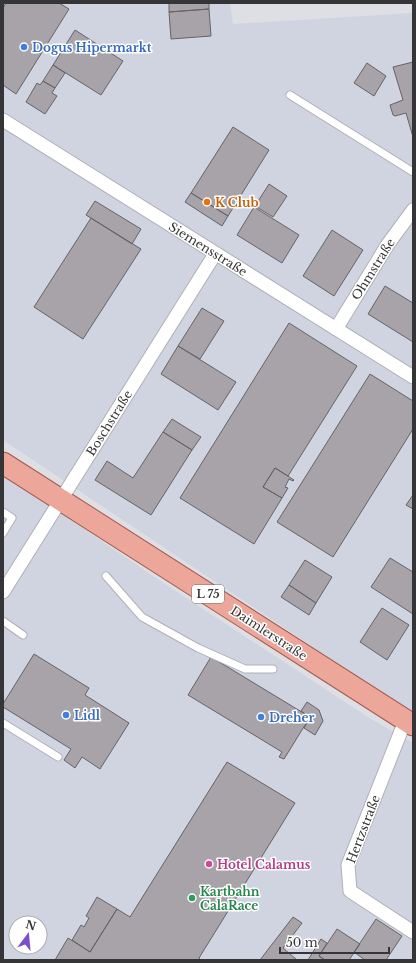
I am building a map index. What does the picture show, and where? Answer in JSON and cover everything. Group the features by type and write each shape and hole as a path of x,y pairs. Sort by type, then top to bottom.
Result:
{"main road":[{"name":"Daimlerstraße","path":"3,463 409,723"}],"street":[{"name":"Siemensstraße","path":"3,120 413,377"},
{"name":"Ohmstraße","path":"336,329 388,244 413,210"},
{"name":"Boschstraße","path":"3,591 215,254"},
{"name":"Hertzstraße","path":"409,723 348,864 350,891 413,932"}],"lane":[{"path":"290,95 413,172"},
{"path":"3,512 12,518 3,533"},
{"path":"106,576 142,617 198,648 245,669 273,669"},
{"path":"3,621 23,635"},
{"path":"3,723 58,756"}],"shaded area":[{"path":"3,3 230,3 233,24 413,13 413,711 373,687 3,440"},
{"path":"3,474 165,584 371,719 413,743 413,960 3,960"}],"building":[{"name":"Dogus Hipermarkt","path":"6,3 59,3 69,9 16,94 3,85 3,8"},
{"path":"169,3 209,3 209,9 169,12"},
{"path":"209,9 211,36 171,39 169,12"},
{"path":"75,30 123,61 101,95 53,65"},
{"path":"413,62 413,137 406,113 395,116 393,115 390,105 403,100 393,67"},
{"path":"367,63 386,76 374,96 354,83"},
{"path":"53,65 65,73 55,88 43,81"},
{"path":"43,81 55,88 52,93 57,96 45,114 26,102 37,83 40,85"},
{"path":"233,127 269,150 228,216 191,193"},
{"path":"269,184 287,196 273,217 255,206"},
{"path":"191,193 228,216 222,226 185,202"},
{"path":"95,201 141,229 132,244 86,215"},
{"path":"254,207 299,235 282,263 237,235"},
{"path":"91,218 141,249 83,339 34,307"},
{"path":"332,230 363,250 334,296 303,276"},
{"path":"385,286 413,303 413,342 368,314"},
{"path":"202,308 224,321 200,359 178,346"},
{"path":"289,323 357,366 288,476 275,468 263,487 282,498 254,544 180,498"},
{"path":"178,346 236,382 218,410 161,374"},
{"path":"370,374 413,401 413,429 333,557 277,522"},
{"path":"172,419 201,437 192,450 163,432"},
{"path":"163,432 192,450 151,515 95,480 107,461 133,478"},
{"path":"275,468 294,480 289,479 285,487 288,488 282,498 263,487"},
{"path":"413,495 413,509 406,505"},
{"path":"390,558 413,572 413,614 371,587"},
{"path":"305,560 332,577 316,603 289,585"},
{"path":"289,585 316,603 309,615 281,597"},
{"path":"382,608 409,625 387,660 360,642"},
{"name":"Lidl","path":"34,654 89,688 85,695 129,723 100,769 82,757 75,768 64,760 71,749 3,707 3,704"},
{"path":"211,657 310,717 284,759 279,757 282,752 188,695"},
{"path":"307,702 319,710 323,721 315,735 304,728 310,717 301,711"},
{"path":"227,762 295,803 199,958 201,960 55,960 68,938 90,952 117,909 130,917"},
{"path":"97,897 117,909 90,952 72,940 81,925 84,927 89,918 86,916"},
{"path":"293,917 302,923 283,948 297,960 260,960"},
{"path":"376,919 402,936 386,960 365,960 354,952"},
{"path":"337,929 360,944 349,960 325,960 319,956"},
{"path":"321,939 327,943 319,956 325,960 308,960"}],"place":[{"name":"Dogus Hipermarkt","path":"24,47"},
{"name":"K Club","path":"207,202"},
{"name":"Lidl","path":"66,715"},
{"name":"Dreher","path":"261,717"},
{"name":"Hotel Calamus","path":"209,864"},
{"name":"Kartbahn CalaRace","path":"192,898"}]}
